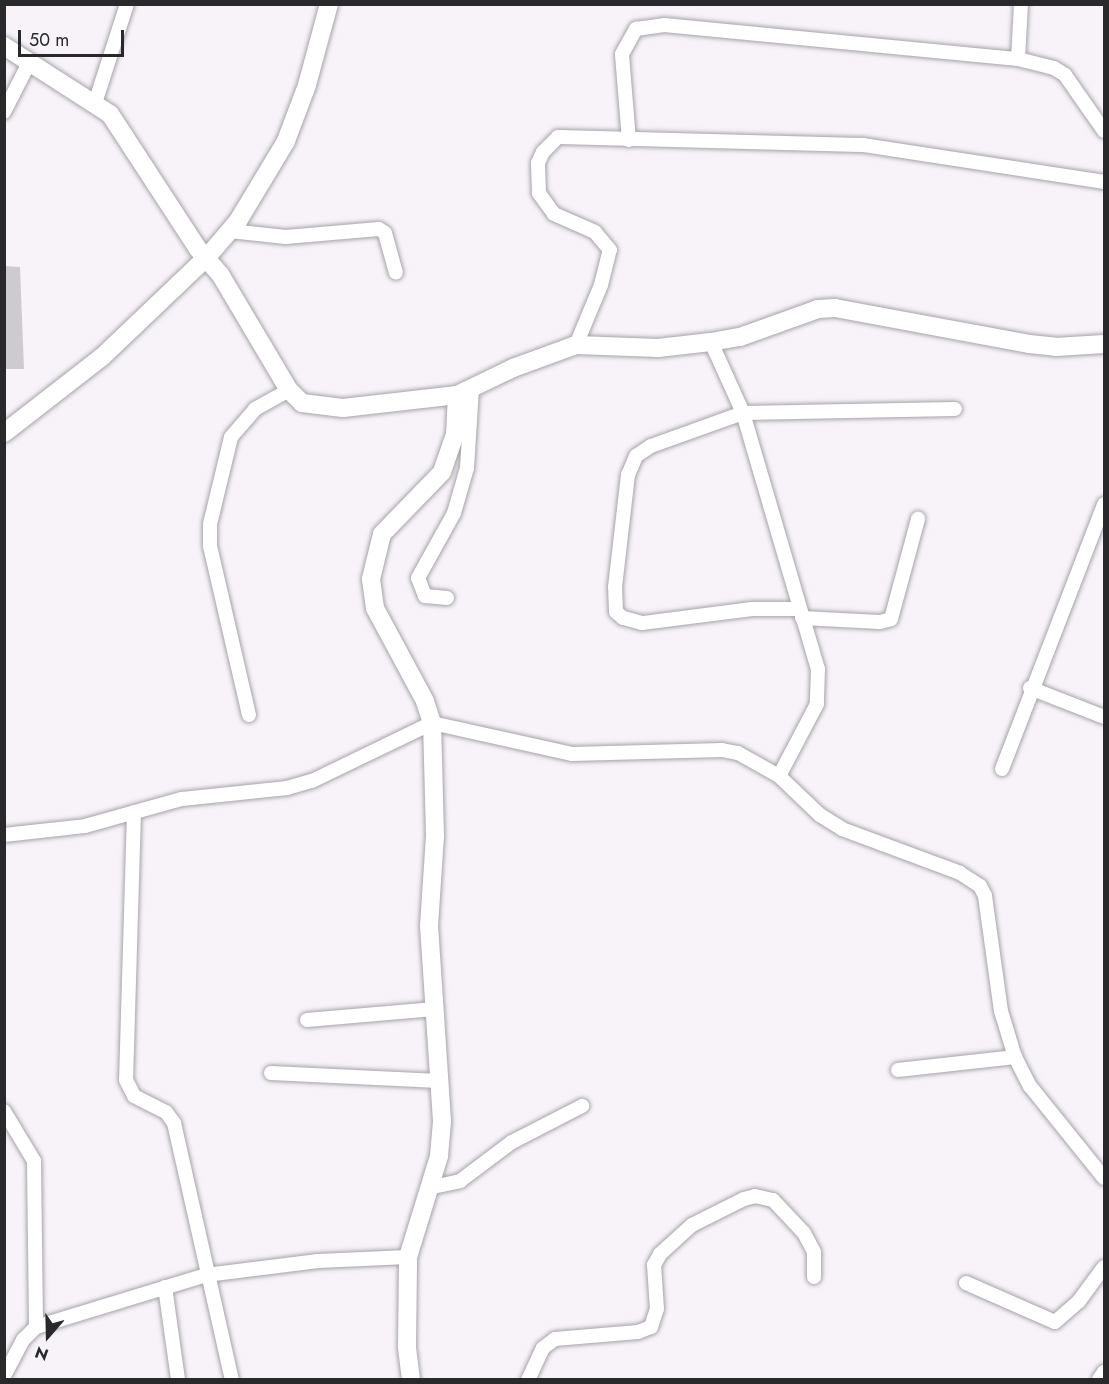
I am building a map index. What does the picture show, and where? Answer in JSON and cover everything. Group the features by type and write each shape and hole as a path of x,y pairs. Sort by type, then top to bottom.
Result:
{"street":[{"path":"95,103 127,4"},
{"path":"4,433 102,357 208,256 230,231 286,141 307,85 329,4"},
{"path":"1018,58 1021,4"},
{"path":"629,140 622,54 627,39 636,29 648,26 1018,58 1054,68 1065,75 1104,131"},
{"path":"4,46 95,103 126,134 198,249 208,256 289,390 302,403 319,408 464,392 513,368 576,345 658,348 711,342 740,337 803,313 835,308 1029,344 1056,347 1104,344"},
{"path":"4,112 29,63"},
{"path":"576,345 601,285 610,250 595,232 554,214 539,193 536,172 543,152 558,137 629,140 809,140 863,145 1104,182"},
{"path":"230,231 286,237 379,229 385,233 396,273"},
{"path":"711,342 743,413 818,669 819,697 779,776"},
{"path":"249,715 209,534 225,454 240,423 255,409 289,390"},
{"path":"411,1380 407,1345 408,1257 441,1139 429,926 435,836 432,723 425,701 375,608 370,579 382,534 445,464 464,392"},
{"path":"447,598 425,596 418,578 454,513 467,468 464,392"},
{"path":"918,519 891,619 880,622 752,609 642,623 623,618 616,612 615,587 628,476 636,456 651,446 743,413 955,409"},
{"path":"1002,769 1030,688 1104,504"},
{"path":"1030,688 1104,717"},
{"path":"4,836 85,826 165,802 287,788 312,781 432,723 572,754 722,750 758,761 779,776 820,815 842,829 960,873 980,886 985,896 1001,1011 1015,1057 1030,1086 1104,1178"},
{"path":"134,812 126,1080 134,1096 166,1112 174,1123 206,1275 232,1380"},
{"path":"307,1020 435,1010"},
{"path":"898,1070 1015,1057"},
{"path":"271,1073 439,1081"},
{"path":"428,1188 460,1181 512,1142 582,1106"},
{"path":"4,1111 34,1161 36,1328"},
{"path":"528,1380 543,1348 555,1339 638,1332 651,1328 657,1309 654,1264 660,1254 700,1220 744,1199 755,1196 773,1200 804,1233 814,1252 814,1277"},
{"path":"4,1376 23,1340 36,1328 165,1287 206,1275 318,1261 408,1257"},
{"path":"966,1283 1055,1322 1079,1301 1104,1267"},
{"path":"165,1287 178,1380"},
{"path":"1100,1379 1104,1372"}],"building":[{"path":"4,266 20,267 24,369 4,369"}]}
